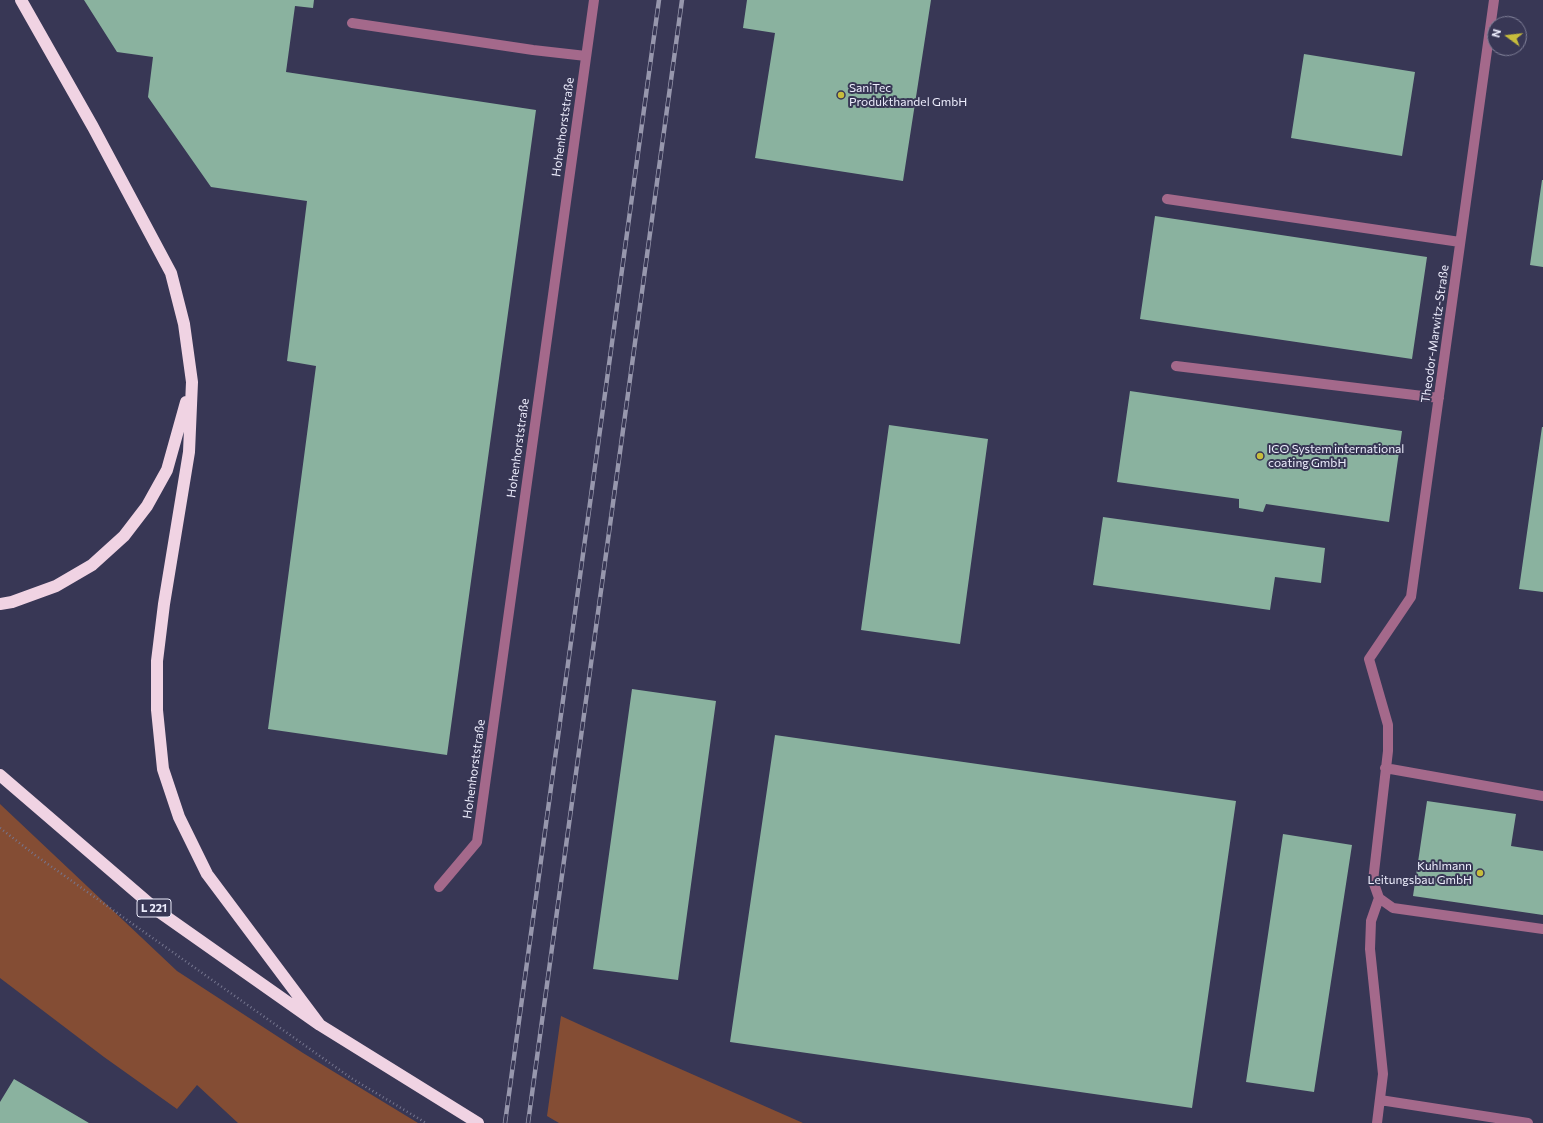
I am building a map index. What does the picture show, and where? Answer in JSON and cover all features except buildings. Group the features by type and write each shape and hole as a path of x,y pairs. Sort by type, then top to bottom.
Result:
{"highway":[{"path":"21,0 93,127 171,273 184,324 192,382 189,452 164,604 157,661 157,710 163,769 179,817 207,874 320,1025"},
{"path":"0,604 12,602 56,586 92,565 124,536 147,506 167,470 192,382"},
{"name":"L 221","path":"0,775 82,848 158,911 320,1025 478,1123"}],"street":[{"name":"Hohenhorststraße","path":"440,887 477,842 594,0"},
{"name":"Theodor-Marwitz-Straße","path":"1385,768 1388,751 1388,725 1369,659 1411,597 1494,0"},
{"path":"352,24 533,50 586,56"},
{"path":"1166,199 1460,242"},
{"path":"1176,366 1439,398"},
{"path":"1543,796 1385,768 1373,881 1379,898 1393,908 1543,929"},
{"path":"1377,1123 1383,1074 1370,949 1371,921 1379,898"},
{"path":"1380,1100 1528,1123"}],"path":[{"path":"0,828 35,855 351,1078 426,1123"}],"shaded area":[{"path":"0,804 177,971 303,1053 418,1123 238,1123 197,1085 177,1109 104,1057 0,978"},
{"path":"561,1016 803,1123 559,1123 547,1116"}],"railway":[{"path":"505,1123 659,0"},
{"path":"528,1123 682,0"}],"place":[{"name":"SaniTec Produkthandel GmbH","path":"841,95"},
{"name":"ICO System international coating GmbH","path":"1260,456"},
{"name":"Kuhlmann Leitungsbau GmbH","path":"1480,873"}]}
